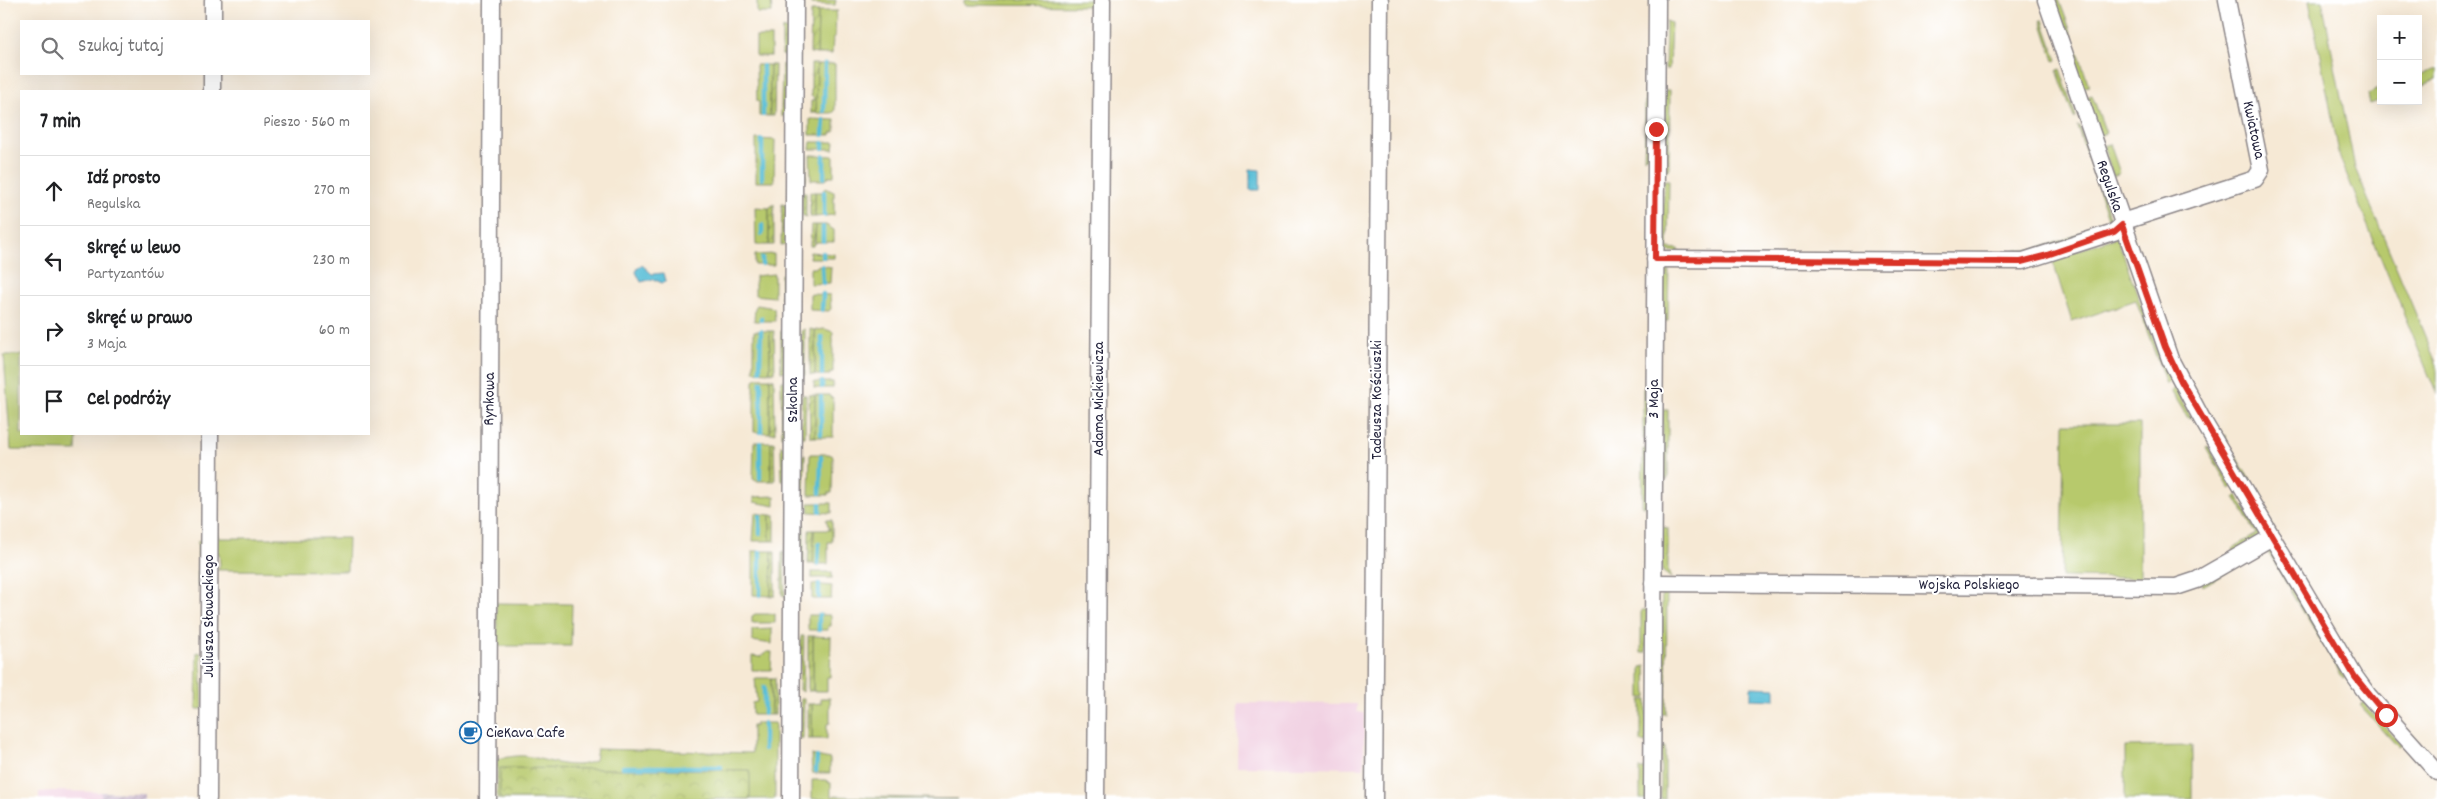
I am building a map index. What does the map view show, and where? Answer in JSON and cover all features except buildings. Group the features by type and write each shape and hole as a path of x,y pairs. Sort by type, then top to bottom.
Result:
{"street":[{"path":"213,0 213,20"},
{"name":"Rynkowa","path":"488,799 492,0"},
{"name":"Szkolna","path":"791,799 795,0"},
{"name":"Adama Mickiewicza","path":"1096,799 1102,0"},
{"name":"Tadeusza Kościuszki","path":"1374,799 1380,0"},
{"name":"3 Maja","path":"1652,799 1657,0"},
{"name":"Regulska","path":"2046,0 2122,225 2172,364 2364,690 2437,772"},
{"name":"Kwiatowa","path":"2122,225 2128,220 2253,180 2260,174 2261,170 2226,0"},
{"path":"212,75 212,90"},
{"path":"1655,259 2021,262 2114,232 2122,225"},
{"name":"Juliusza Słowackiego","path":"208,799 210,435"},
{"name":"Wojska Polskiego","path":"1653,583 2176,587 2197,580 2272,536"}],"shaded area":[{"path":"1238,703 1357,704 1357,712 1364,712 1364,768 1237,766"},
{"path":"39,792 101,792 101,799 39,799"},
{"path":"101,792 144,793 144,799 101,799"}],"green space":[{"path":"757,0 771,0 772,13 757,13"},
{"path":"811,0 836,0 835,5 811,4"},
{"path":"964,0 1093,0 1093,6 964,5"},
{"path":"2051,0 2059,0 2074,40 2066,43"},
{"path":"2309,0 2322,0 2355,168 2437,365 2437,395 2340,158"},
{"path":"811,11 818,11 817,54 810,53"},
{"path":"818,11 838,11 836,13 832,54 817,54"},
{"path":"2041,20 2043,20 2057,60 2054,61"},
{"path":"1666,21 1671,23 1669,69 1665,69"},
{"path":"782,28 788,30 786,56 782,55"},
{"path":"756,37 771,37 771,56 756,56"},
{"path":"2078,52 2089,86 2081,88 2071,55"},
{"path":"782,64 787,66 786,116 781,116"},
{"path":"811,64 817,64 816,113 811,113 811,101 814,101 811,96"},
{"path":"817,64 835,64 835,111 832,113 816,113"},
{"path":"756,65 770,65 770,116 759,116"},
{"path":"770,65 775,65 774,116 770,116"},
{"path":"2060,69 2076,117 2074,118 2057,70"},
{"path":"2437,69 2437,80 2422,86 2422,74"},
{"path":"1645,86 1651,87 1650,128 1645,128"},
{"path":"1665,90 1670,90 1669,170 1665,170"},
{"path":"2377,90 2377,101 2370,104 2368,94"},
{"path":"2092,95 2106,133 2098,136 2086,97"},
{"path":"810,119 835,120 835,132 832,132 831,135 810,135"},
{"path":"2077,126 2079,126 2098,180 2096,181"},
{"path":"1650,130 1651,154 1644,158 1645,131"},
{"path":"756,139 775,140 774,182 756,182"},
{"path":"811,142 835,142 834,149 810,149"},
{"path":"2110,144 2120,173 2113,176 2103,146"},
{"path":"806,155 806,181 802,180 802,156"},
{"path":"810,155 834,156 834,176 829,176 826,180 811,180"},
{"path":"1664,180 1669,180 1668,248 1678,249 1679,252 1667,251 1662,246"},
{"path":"2098,182 2113,225 2045,251 2018,256 2016,250 2033,250 2110,224 2096,183"},
{"path":"825,188 834,192 834,215 815,217 815,192 822,192"},
{"path":"802,192 806,192 806,217 802,215"},
{"path":"810,192 815,192 815,217 810,217"},
{"path":"774,204 774,245 769,245 769,208"},
{"path":"782,204 787,206 787,244 781,245"},
{"path":"755,207 769,208 769,245 756,245"},
{"path":"811,225 816,225 813,246 810,246"},
{"path":"816,225 826,225 834,230 834,242 817,242 815,244"},
{"path":"2117,237 2157,349 2171,381 2166,384 2136,300 2072,322 2052,259"},
{"path":"810,252 834,254 834,258 809,258"},
{"path":"774,254 774,265 755,265 755,255"},
{"path":"819,265 831,267 830,283 810,284 810,268 815,268"},
{"path":"1669,265 1668,321 1663,321 1664,272"},
{"path":"774,274 774,297 755,295 755,276"},
{"path":"781,274 787,276 785,297 781,298"},
{"path":"810,294 830,295 831,309 829,311 810,310"},
{"path":"757,305 774,308 775,321 754,321"},
{"path":"805,329 805,375 802,375 801,331"},
{"path":"810,329 815,330 815,375 810,375"},
{"path":"825,329 833,332 833,372 830,372 830,375 815,375 815,330"},
{"path":"754,331 770,331 770,372 754,371"},
{"path":"770,331 774,331 775,372 770,372"},
{"path":"781,331 786,333 786,371 781,372"},
{"path":"4,355 20,355 20,435 77,435 76,451 11,450"},
{"path":"757,378 770,378 770,433 754,432 754,380"},
{"path":"770,378 774,379 775,433 770,433"},
{"path":"781,381 785,381 786,434 782,436"},
{"path":"814,382 833,382 833,388 814,388"},
{"path":"1643,388 1649,389 1648,439 1643,439"},
{"path":"2175,388 2191,417 2188,418 2171,391"},
{"path":"802,395 806,395 805,437 801,437"},
{"path":"809,395 815,395 815,437 810,437"},
{"path":"815,395 829,395 833,398 833,437 815,437"},
{"path":"1663,410 1668,410 1668,479 1662,479"},
{"path":"2064,424 2140,424 2140,578 2062,577"},
{"path":"2226,435 2226,440 2253,485 2249,487 2222,438"},
{"path":"754,442 771,442 771,481 756,481 753,479"},
{"path":"771,442 774,442 775,481 771,481"},
{"path":"781,445 786,448 784,481 782,481"},
{"path":"2208,446 2233,487 2230,489 2206,447"},
{"path":"1643,449 1648,449 1648,506 1642,506"},
{"path":"805,454 804,495 802,495 801,456"},
{"path":"810,454 829,454 833,456 832,493 828,493 828,495 809,495"},
{"path":"2237,495 2261,536 2235,553 2233,548 2257,534 2235,497"},
{"path":"775,496 775,506 754,502 754,497"},
{"path":"809,503 832,503 832,513 809,512"},
{"path":"217,507 218,538 348,538 347,571 217,570 220,565 219,553 215,553"},
{"path":"755,513 770,515 770,541 753,541"},
{"path":"770,515 775,515 775,541 770,541"},
{"path":"801,519 804,519 804,564 800,562"},
{"path":"826,520 832,520 832,542 828,542 828,564 813,564 814,530 830,530"},
{"path":"1662,527 1668,528 1668,573 1670,573 1671,578 1662,571"},
{"path":"809,530 814,530 813,564 808,564"},
{"path":"198,541 204,541 203,586 198,585"},
{"path":"2262,547 2269,548 2290,585 2288,586 2266,549 2203,586 2202,583"},
{"path":"753,551 772,551 771,596 753,595"},
{"path":"772,551 775,551 775,596 771,596"},
{"path":"784,551 785,596 782,595 782,552"},
{"path":"812,572 832,572 832,578 812,578"},
{"path":"812,584 832,586 831,599 812,599"},
{"path":"2291,586 2345,677 2343,678 2289,588"},
{"path":"1667,592 1666,714 1661,714 1662,594"},
{"path":"496,603 572,604 571,646 498,646"},
{"path":"1641,610 1647,610 1646,653 1641,653"},
{"path":"755,614 775,614 775,623 752,623 752,616"},
{"path":"808,615 831,615 831,626 828,626 828,630 808,630"},
{"path":"772,629 772,644 752,641 752,630"},
{"path":"801,636 804,636 803,692 799,690"},
{"path":"808,636 813,636 813,691 808,691"},
{"path":"813,636 831,637 830,677 827,677 827,691 813,691"},
{"path":"197,652 201,653 203,709 196,709"},
{"path":"767,652 772,652 771,670 752,670 752,656 760,657"},
{"path":"1646,666 1647,698 1641,698 1641,667"},
{"path":"755,678 771,678 771,715 752,715 752,703 757,702"},
{"path":"771,678 775,678 775,715 771,715"},
{"path":"801,698 804,698 803,739 799,738"},
{"path":"821,698 830,698 830,723 827,724 827,739 812,739 812,704 821,703"},
{"path":"1641,700 1647,700 1647,743 1641,742"},
{"path":"2364,703 2401,745 2398,747 2360,705"},
{"path":"808,704 812,704 812,739 808,739"},
{"path":"756,723 775,723 775,799 497,799 497,759 525,756 560,764 579,765 595,760 597,749 752,753 752,726 756,726"},
{"path":"2192,746 2192,799 2125,799 2125,747"},
{"path":"1661,747 1665,747 1665,799 1661,799"},
{"path":"811,755 830,759 830,773 812,773"},
{"path":"500,768 750,770 750,799 500,799"},
{"path":"1640,769 1647,769 1647,799 1640,799"},
{"path":"812,780 827,780 827,782 831,783 831,796 958,799 812,799"}],"water":[{"path":"1250,169 1260,170 1260,190 1250,190"},
{"path":"642,265 652,274 664,273 666,281 662,283 653,279 641,282 636,272 638,267"},
{"path":"1751,687 1775,688 1775,700 1751,699"}],"waterway":[{"path":"824,111 825,64"},
{"path":"763,66 763,115"},
{"path":"823,135 824,120"},
{"path":"762,140 762,179"},
{"path":"823,143 823,148"},
{"path":"824,156 824,178"},
{"path":"824,192 824,215"},
{"path":"762,225 762,234"},
{"path":"823,227 823,241"},
{"path":"762,258 762,264"},
{"path":"822,266 823,283"},
{"path":"822,310 823,294"},
{"path":"760,370 761,331"},
{"path":"822,337 822,374"},
{"path":"761,382 761,432"},
{"path":"822,382 822,387"},
{"path":"821,397 821,434"},
{"path":"760,443 760,478"},
{"path":"820,493 821,457"},
{"path":"820,504 820,511"},
{"path":"760,516 760,533"},
{"path":"818,564 819,544"},
{"path":"760,552 760,595"},
{"path":"819,584 819,597"},
{"path":"819,615 819,630"},
{"path":"764,687 764,714"},
{"path":"764,723 764,749"},
{"path":"816,771 817,757"},
{"path":"623,767 721,767"}],"place":[{"name":"CieKava Cafe","path":"470,733"}],"route":[{"path":"1656,129 1655,259 2021,262 2114,232 2122,225 2165,347 2181,381 2355,677 2386,715"}]}
